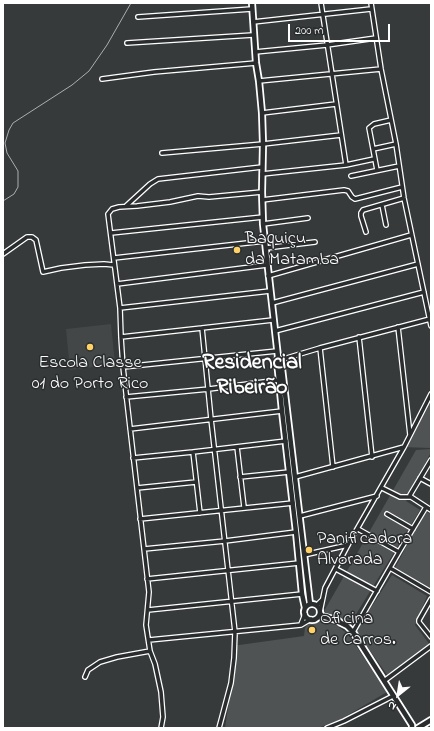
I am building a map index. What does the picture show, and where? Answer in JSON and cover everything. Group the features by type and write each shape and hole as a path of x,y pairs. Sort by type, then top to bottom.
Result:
{"street":[{"path":"252,3 253,35 262,113 262,200 268,276 300,516 310,604 305,611 304,619 301,625"},
{"path":"321,3 346,164"},
{"path":"371,3 404,198 431,326"},
{"path":"138,17 252,9"},
{"path":"253,22 371,9"},
{"path":"128,43 253,35"},
{"path":"255,52 327,45 376,38"},
{"path":"102,79 154,72 256,63"},
{"path":"259,81 381,69"},
{"path":"262,113 336,104"},
{"path":"377,170 374,159 370,126 391,120"},
{"path":"162,153 341,135"},
{"path":"373,149 396,144"},
{"path":"262,174 346,164 374,159"},
{"path":"351,176 399,166"},
{"path":"126,206 150,184 158,179 262,167"},
{"path":"262,200 344,190 348,191 352,197 355,198 402,187"},
{"path":"161,728 163,717 161,692 155,664 150,651 146,625 149,598 126,397 120,308 108,217 109,211 126,206 170,202 198,196 209,197 262,192"},
{"path":"366,232 361,216 362,211 404,198"},
{"path":"382,205 386,225"},
{"path":"111,233 263,217"},
{"path":"263,224 308,218"},
{"path":"268,276 411,235"},
{"path":"3,254 27,237 32,237 36,240 43,272 84,265 114,264"},
{"path":"114,258 265,241"},
{"path":"266,248 315,242"},
{"path":"272,303 418,264"},
{"path":"117,284 267,265"},
{"path":"120,308 270,290"},
{"path":"275,331 424,292"},
{"path":"279,359 430,319"},
{"path":"121,337 273,320"},
{"path":"398,327 410,436"},
{"path":"202,328 235,632 231,683 219,728"},
{"path":"359,337 372,457"},
{"path":"320,348 333,467"},
{"path":"123,367 277,351"},
{"path":"279,359 279,380 282,411 302,594 305,611 308,618 311,619"},
{"path":"126,397 209,389 279,380"},
{"path":"316,618 320,612 325,588 348,545 382,488 431,394"},
{"path":"130,429 282,411"},
{"path":"133,458 286,441"},
{"path":"238,447 244,507"},
{"path":"295,477 404,447"},
{"path":"193,452 200,513"},
{"path":"411,498 410,495 431,460"},
{"path":"240,477 289,472"},
{"path":"420,478 431,484"},
{"path":"137,488 196,482"},
{"path":"382,488 400,497 411,498 431,510"},
{"path":"300,516 377,496"},
{"path":"140,518 293,503"},
{"path":"354,632 426,507"},
{"path":"387,514 413,529"},
{"path":"358,529 399,552"},
{"path":"144,549 296,532"},
{"path":"304,555 348,545"},
{"path":"147,579 299,564"},
{"path":"336,568 377,591"},
{"path":"390,568 431,592"},
{"path":"148,610 302,594"},
{"path":"310,604 316,605 323,599"},
{"path":"431,599 419,622 431,637"},
{"path":"316,605 322,616 337,620 354,632 412,727 419,728 431,720"},
{"path":"149,640 301,625 311,619 316,618 332,619"},
{"path":"384,681 431,646"},
{"path":"85,678 88,670 100,662 116,657 150,651"},
{"path":"327,728 344,722 393,696"}],"shaded area":[{"name":"Escola Classe 01 do Porto Rico","path":"111,324 115,364 70,370 66,329"},
{"path":"431,391 431,448 402,447"},
{"path":"431,449 431,452 406,501 420,510 350,624 323,613 416,450"},
{"path":"425,511 431,514 431,590 395,568"},
{"path":"392,575 427,596 415,625 430,645 388,676 356,631"},
{"path":"310,620 336,625 348,634 387,692 341,719 318,728 225,728 232,682 232,646 304,636 305,628"}],"waterway":[{"path":"3,201 14,194 18,187 18,171 7,153 5,143 13,123 72,85 89,71 107,45 131,3"}],"place":[{"name":"Baquiçu da Matamba","path":"237,250"},
{"name":"Escola Classe 01 do Porto Rico","path":"90,347"},
{"name":"Panificadora Alvorada","path":"309,550"},
{"name":"Oficina de Carros.","path":"312,630"}],"district":[{"name":"Residencial Ribeirão","path":"252,376"}]}
